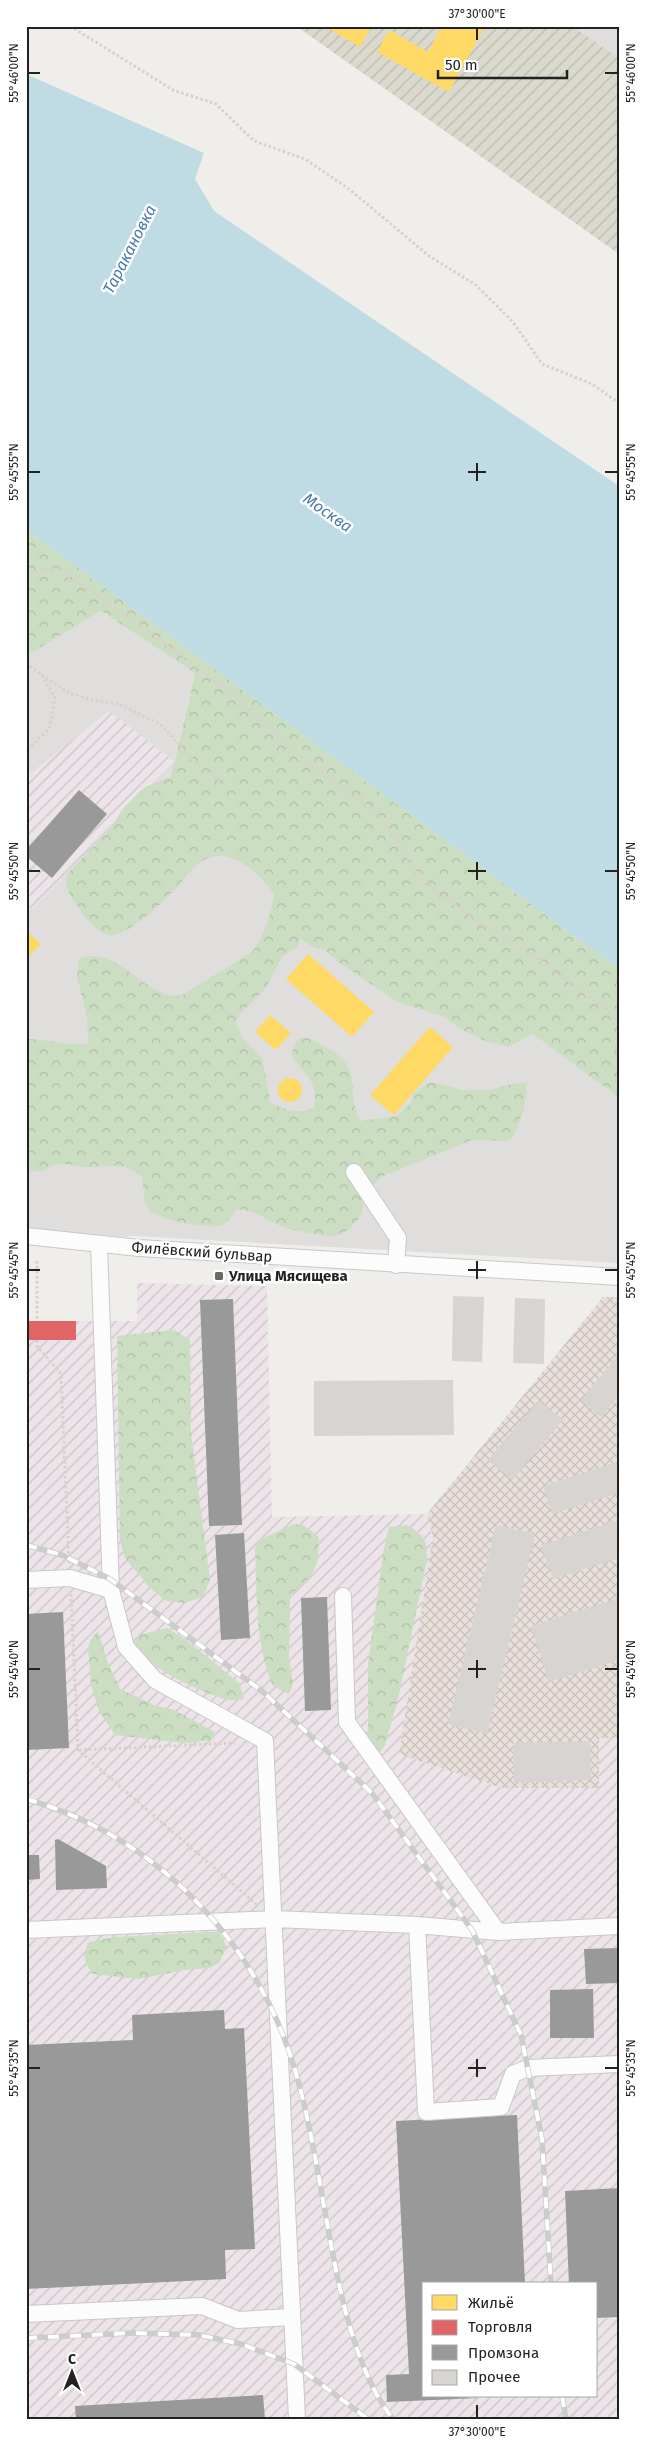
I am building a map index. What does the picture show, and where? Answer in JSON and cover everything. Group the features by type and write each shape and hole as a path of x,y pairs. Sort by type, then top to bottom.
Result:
{"street":[{"path":"354,1172 398,1238 396,1265"},
{"name":"Филёвский бульвар","path":"26,1236 99,1245 396,1265 619,1277"},
{"path":"99,1245 111,1590 126,1647 155,1680 265,1741 297,2419"},
{"path":"26,1580 70,1578 111,1590"},
{"path":"343,1596 347,1722 498,1932"},
{"path":"26,1930 274,1919 417,1925 498,1932 619,1926"},
{"path":"417,1925 426,2112 502,2106 513,2074 528,2068 619,2064"},
{"path":"26,2314 202,2306 238,2320 292,2317"}],"path":[{"path":"70,26 172,90 216,104 254,141 306,159 349,190 429,256 476,285 513,322 542,364 592,384 619,404"},
{"path":"26,574 56,568 125,614 234,694 298,756 380,815 418,877 476,921 509,938 619,1018"},
{"path":"26,663 68,693 93,700 119,704 160,724 194,762 222,783"},
{"path":"26,751 49,729 55,698 42,675"},
{"path":"37,1261 37,1321"},
{"path":"37,1340 37,1346 61,1374"},
{"path":"236,1743 78,1750 274,1919"}],"shaded area":[{"path":"296,26 572,26 619,58 619,254"},
{"path":"572,26 619,26 619,58"},
{"path":"101,611 195,672 174,762 619,1098 619,1263 44,1231 26,1226 26,652 30,654"},
{"path":"109,711 174,761 32,909 26,904 26,777"},
{"path":"61,1179 132,1184 128,1237 57,1231"},
{"path":"401,1189 602,1202 599,1256 397,1243"},
{"path":"137,1283 267,1286 272,1517 427,1514 433,1536 399,1754 599,1788 599,1738 619,1739 619,2419 26,2419 26,1321 137,1321"},
{"path":"603,1297 619,1297 619,1739 599,1738 599,1788 502,1788 399,1754 433,1536 427,1514"}],"green space":[{"path":"26,529 619,969 619,1098 533,1034 508,1047 483,1040 460,1029 445,1017 396,1001 337,961 324,949 315,948 300,939 297,947 282,957 266,988 240,1014 236,1022 242,1038 262,1059 271,1103 281,1108 292,1110 304,1111 314,1108 315,1098 312,1084 291,1054 299,1038 306,1038 337,1054 345,1062 350,1071 356,1109 361,1121 397,1116 410,1104 413,1094 427,1083 436,1083 462,1090 490,1090 516,1083 526,1083 527,1092 523,1111 514,1136 507,1141 472,1140 381,1177 362,1196 362,1212 357,1221 346,1232 334,1236 286,1228 243,1210 236,1210 225,1224 217,1226 197,1225 162,1217 149,1210 145,1199 142,1177 128,1168 114,1166 83,1167 62,1164 54,1165 43,1171 26,1170 26,1039 88,1044 87,1018 77,976 79,959 93,956 106,959 119,965 157,990 169,995 182,995 252,952 266,925 274,894 251,869 241,862 221,856 210,857 199,863 145,918 117,934 109,935 91,924 72,899 66,883 68,873 112,827 121,811 139,792 147,786 171,777 195,673 101,611 30,654 26,652"},
{"path":"174,1330 190,1340 191,1433 210,1580 203,1597 185,1603 166,1601 150,1588 125,1558 120,1539 117,1336"},
{"path":"294,1524 303,1525 319,1537 319,1548 314,1571 305,1583 290,1596 289,1657 293,1684 289,1694 273,1686 263,1653 258,1618 255,1548 259,1540"},
{"path":"407,1525 418,1532 424,1539 427,1560 398,1699 385,1745 379,1753 371,1747 368,1738 368,1663 384,1548 389,1527"},
{"path":"167,1628 184,1638 240,1684 244,1699 227,1700 214,1696 173,1677 148,1660 135,1642 140,1635"},
{"path":"98,1631 108,1663 120,1689 154,1705 174,1710 215,1732 212,1740 185,1743 115,1735 99,1711 91,1685 88,1648 91,1639"},
{"path":"219,1932 227,1947 219,1963 209,1968 184,1970 138,1979 93,1974 85,1958 85,1950 89,1942 115,1937"}],"water":[{"path":"26,74 204,153 195,179 214,211 619,486 619,969 26,529"}],"building: Жильё":[{"path":"324,26 372,26 360,47"},
{"path":"442,26 485,26 449,92 377,52 389,30 428,52"},
{"path":"26,930 41,944 26,959"},
{"path":"308,954 374,1012 352,1037 286,979"},
{"path":"270,1015 291,1033 276,1050 255,1032"},
{"path":"430,1027 453,1047 394,1115 370,1095"},
{"path":"290,1078 299,1081 302,1090 299,1099 290,1102 281,1099 278,1090 281,1081"}],"building: Торговля":[{"path":"26,1321 76,1321 76,1340 26,1340"}],"building: Промзона":[{"path":"79,790 107,814 52,878 26,856 26,850"},
{"path":"233,1299 242,1525 209,1526 200,1300"},
{"path":"244,1533 250,1638 221,1640 215,1535"},
{"path":"327,1597 331,1710 305,1711 301,1598"},
{"path":"63,1612 69,1748 26,1750 26,1614"},
{"path":"58,1839 106,1866 107,1888 56,1890 55,1840"},
{"path":"26,1855 39,1855 40,1879 26,1880"},
{"path":"619,1948 619,1983 586,1984 584,1949"},
{"path":"593,1989 594,2038 550,2038 550,1990"},
{"path":"224,2010 225,2029 244,2028 255,2249 225,2250 226,2279 26,2289 26,2045 133,2040 132,2015"},
{"path":"517,2115 525,2282 422,2282 422,2398 480,2398 387,2402 386,2375 409,2374 396,2121"},
{"path":"619,2188 619,2317 598,2318 598,2282 569,2282 565,2191"},
{"path":"263,2395 265,2419 76,2419 75,2406"}],"building: Прочее":[{"path":"453,1296 484,1297 482,1362 452,1361"},
{"path":"515,1298 545,1299 544,1364 513,1363"},
{"path":"619,1354 619,1395 601,1417 581,1400"},
{"path":"453,1380 454,1435 314,1436 314,1381"},
{"path":"539,1400 563,1420 512,1480 488,1460"},
{"path":"619,1461 619,1493 552,1514 543,1486"},
{"path":"619,1520 619,1558 553,1579 541,1545"},
{"path":"496,1525 535,1534 487,1734 448,1724"},
{"path":"619,1598 619,1660 549,1682 531,1626"},
{"path":"590,1741 591,1780 514,1782 513,1743"}],"railway":[{"path":"26,1545 62,1555 110,1579 262,1691 372,1793 472,1930 521,2035 542,2139 551,2282"},
{"path":"26,1799 73,1816 118,1839 158,1867 195,1900 227,1937 255,1978 278,2023 300,2088 335,2268 357,2349 379,2399 393,2419"},
{"path":"26,2338 132,2333 199,2335 241,2344 294,2364 368,2419"},
{"path":"562,2398 566,2419"}],"place":[{"name":"Улица Мясищева","path":"219,1276"}],"water label":[{"name":"Таракановка","path":"129,249"},
{"name":"Москва","path":"328,512"}]}
